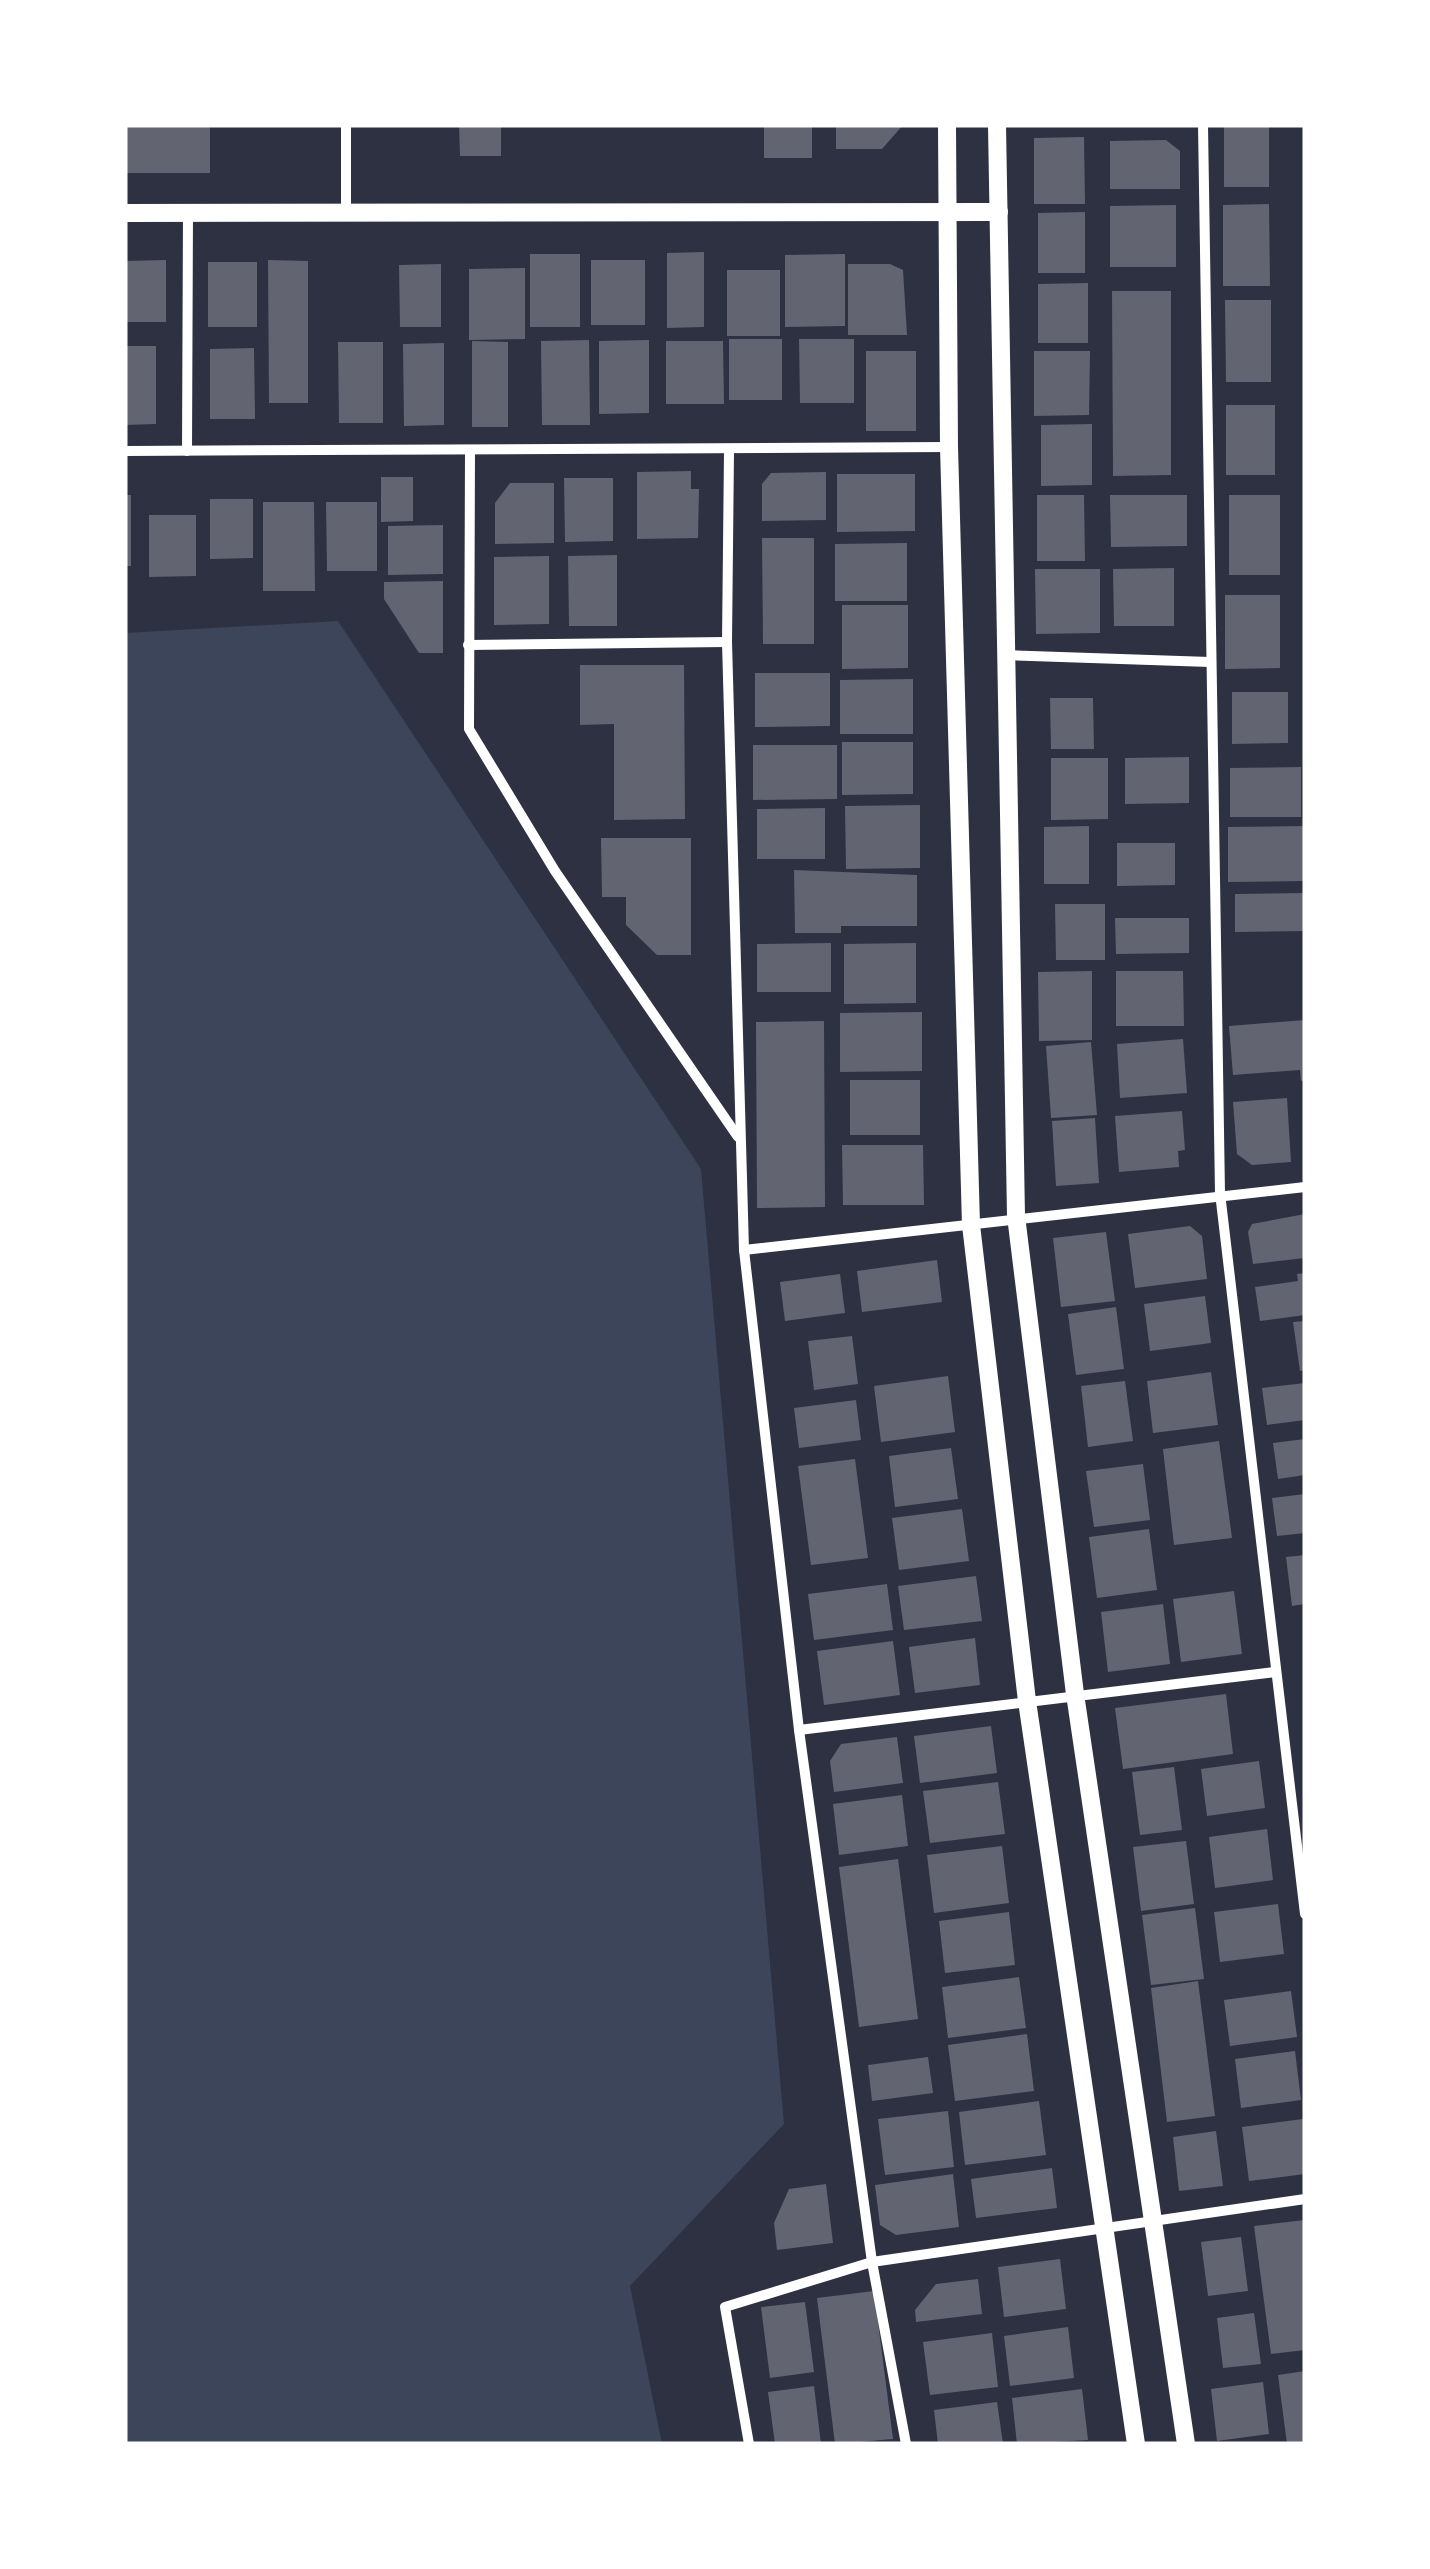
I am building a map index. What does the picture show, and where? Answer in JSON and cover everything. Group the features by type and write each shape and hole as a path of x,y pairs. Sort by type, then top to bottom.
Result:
{"street":[{"path":"346,125 346,212"},
{"path":"947,125 949,447 971,1225 1027,1700 1136,2444"},
{"path":"997,125 1003,655 1016,1216 1075,1694 1186,2444"},
{"path":"1204,125 1220,1193 1275,1672 1300,1835 1305,1914"},
{"path":"188,212 188,451"},
{"path":"125,214 999,212"},
{"path":"125,452 949,447"},
{"path":"729,451 727,642 744,1250 799,1730 872,2262 906,2444"},
{"path":"470,452 469,729 555,871 739,1138"},
{"path":"468,645 727,642"},
{"path":"1003,655 1210,662"},
{"path":"744,1250 1220,1193 1305,1187"},
{"path":"799,1730 1275,1672"},
{"path":"750,2444 725,2306 872,2262 1305,2199"}],"shaded area":[{"path":"338,621 701,1169 784,2124 630,2286 662,2444 125,2444 125,633"}],"building":[{"path":"125,125 210,125 210,173 125,173"},
{"path":"459,125 501,125 501,156 460,156"},
{"path":"764,125 812,125 812,158 764,158"},
{"path":"836,125 903,125 882,149 836,149"},
{"path":"1224,125 1269,125 1269,187 1224,187"},
{"path":"1084,137 1085,204 1034,204 1034,138"},
{"path":"1166,140 1180,151 1180,189 1110,189 1110,141"},
{"path":"1269,204 1270,286 1223,286 1223,205"},
{"path":"1176,205 1176,267 1110,267 1110,206"},
{"path":"1085,212 1085,273 1038,273 1038,213"},
{"path":"704,252 704,327 667,328 667,253"},
{"path":"530,254 580,254 580,327 530,327"},
{"path":"845,254 845,326 785,327 785,255"},
{"path":"166,260 166,322 125,322 125,261"},
{"path":"268,260 308,261 308,403 269,403"},
{"path":"591,260 645,260 645,325 591,325"},
{"path":"208,262 257,262 257,327 208,327"},
{"path":"441,264 441,327 400,327 399,265"},
{"path":"848,264 890,264 903,270 907,335 848,335"},
{"path":"525,268 525,339 469,340 469,269"},
{"path":"727,270 780,270 780,336 727,336"},
{"path":"1088,283 1088,343 1038,343 1038,284"},
{"path":"1112,291 1171,291 1171,475 1113,476"},
{"path":"1225,300 1271,300 1271,382 1226,382"},
{"path":"729,339 782,339 782,400 729,400"},
{"path":"799,339 854,339 854,403 800,403"},
{"path":"589,340 590,425 542,425 541,341"},
{"path":"649,340 649,413 599,414 599,341"},
{"path":"472,341 508,342 508,427 472,427"},
{"path":"666,341 723,341 724,404 666,404"},
{"path":"338,342 383,342 383,423 339,423"},
{"path":"444,343 444,425 404,426 403,344"},
{"path":"125,346 156,346 156,424 125,425"},
{"path":"254,348 255,419 210,419 210,349"},
{"path":"866,351 916,351 916,431 866,431"},
{"path":"1034,351 1090,351 1089,415 1034,416"},
{"path":"1226,405 1275,405 1275,475 1226,475"},
{"path":"1092,424 1092,485 1041,486 1041,425"},
{"path":"691,471 691,489 699,489 698,538 637,539 637,472"},
{"path":"826,472 826,520 762,521 762,484 771,473"},
{"path":"837,474 915,474 915,531 837,532"},
{"path":"381,477 413,477 413,521 381,522"},
{"path":"564,478 613,478 613,541 565,542"},
{"path":"510,483 554,483 554,543 495,544 495,503"},
{"path":"125,495 131,495 131,566 125,566"},
{"path":"1037,495 1084,495 1085,561 1037,561"},
{"path":"1110,495 1187,495 1187,546 1111,547"},
{"path":"1229,495 1280,495 1280,575 1229,575"},
{"path":"210,499 253,499 253,558 210,559"},
{"path":"263,502 314,502 315,591 263,591"},
{"path":"326,502 377,502 377,571 327,571"},
{"path":"149,515 196,515 196,576 149,577"},
{"path":"443,525 443,574 388,575 388,526"},
{"path":"762,538 814,538 814,644 763,644"},
{"path":"907,543 907,601 835,601 835,544"},
{"path":"617,555 617,626 569,626 568,556"},
{"path":"549,556 549,624 494,625 494,557"},
{"path":"1174,568 1174,626 1114,626 1113,569"},
{"path":"1035,569 1100,569 1100,633 1036,634"},
{"path":"443,581 443,653 419,653 384,599 384,582"},
{"path":"1225,595 1280,595 1280,668 1225,669"},
{"path":"842,605 908,605 908,668 842,669"},
{"path":"580,665 684,665 685,819 614,820 614,724 580,725"},
{"path":"755,673 830,673 830,726 755,727"},
{"path":"913,679 913,734 840,734 840,680"},
{"path":"1232,692 1288,692 1288,743 1232,744"},
{"path":"1050,698 1093,698 1094,749 1051,749"},
{"path":"842,742 913,742 913,794 842,795"},
{"path":"753,745 837,745 837,799 753,800"},
{"path":"1189,757 1189,803 1125,804 1125,758"},
{"path":"1051,758 1108,758 1108,819 1051,820"},
{"path":"1301,767 1301,817 1230,817 1230,768"},
{"path":"920,805 920,868 846,869 845,806"},
{"path":"825,808 825,859 757,859 757,809"},
{"path":"1089,826 1089,884 1044,884 1044,827"},
{"path":"1305,826 1305,881 1228,882 1228,827"},
{"path":"601,838 691,838 691,955 657,955 626,925 626,897 602,897"},
{"path":"1117,843 1175,843 1175,885 1117,886"},
{"path":"794,870 917,875 917,926 841,926 841,933 795,933"},
{"path":"1305,893 1305,931 1235,932 1235,894"},
{"path":"1055,904 1105,904 1105,960 1056,960"},
{"path":"1115,918 1189,918 1189,953 1116,954"},
{"path":"831,943 831,992 757,992 757,944"},
{"path":"916,943 916,1003 844,1004 844,944"},
{"path":"1092,971 1092,1040 1039,1041 1038,972"},
{"path":"1116,971 1183,971 1184,1026 1116,1026"},
{"path":"922,1012 922,1071 840,1072 840,1013"},
{"path":"1305,1020 1305,1080 1301,1081 1300,1070 1233,1075 1229,1026"},
{"path":"824,1021 825,1207 757,1208 756,1022"},
{"path":"1183,1039 1187,1093 1120,1098 1117,1044"},
{"path":"1091,1042 1097,1115 1051,1118 1046,1046"},
{"path":"850,1080 920,1080 920,1135 850,1135"},
{"path":"1287,1098 1291,1162 1252,1165 1237,1154 1233,1102"},
{"path":"1182,1111 1185,1150 1178,1151 1179,1167 1119,1172 1115,1116"},
{"path":"1095,1118 1099,1183 1056,1186 1052,1121"},
{"path":"842,1145 923,1145 924,1205 843,1205"},
{"path":"1305,1214 1305,1258 1253,1264 1248,1232 1252,1224"},
{"path":"1190,1226 1202,1236 1207,1279 1135,1288 1128,1234"},
{"path":"1106,1232 1115,1301 1061,1307 1053,1238"},
{"path":"937,1260 942,1302 862,1312 857,1271"},
{"path":"1305,1273 1305,1315 1260,1321 1255,1287 1298,1281 1297,1274"},
{"path":"840,1274 845,1313 785,1321 780,1282"},
{"path":"1205,1296 1211,1343 1150,1351 1144,1304"},
{"path":"1116,1307 1124,1369 1076,1375 1068,1314"},
{"path":"1305,1321 1305,1370 1300,1371 1293,1322"},
{"path":"852,1336 858,1384 814,1390 808,1341"},
{"path":"1211,1372 1218,1425 1153,1433 1147,1381"},
{"path":"948,1376 955,1432 881,1442 874,1386"},
{"path":"1125,1381 1133,1441 1088,1447 1081,1386"},
{"path":"1305,1383 1305,1420 1267,1425 1262,1388"},
{"path":"856,1400 861,1440 799,1448 794,1408"},
{"path":"1305,1439 1305,1475 1278,1479 1273,1443"},
{"path":"1219,1441 1232,1538 1174,1545 1163,1449"},
{"path":"951,1448 958,1499 895,1507 889,1456"},
{"path":"855,1459 868,1558 811,1565 798,1466"},
{"path":"1143,1464 1150,1520 1094,1527 1086,1471"},
{"path":"1305,1494 1305,1533 1277,1536 1272,1498"},
{"path":"962,1509 969,1561 899,1570 892,1518"},
{"path":"1149,1529 1157,1590 1097,1598 1089,1537"},
{"path":"1305,1555 1305,1604 1292,1606 1286,1557"},
{"path":"976,1576 982,1621 904,1630 898,1586"},
{"path":"887,1584 893,1630 814,1640 808,1594"},
{"path":"1234,1591 1242,1654 1181,1662 1173,1599"},
{"path":"1163,1604 1170,1664 1108,1672 1101,1612"},
{"path":"975,1638 980,1685 915,1693 909,1647"},
{"path":"893,1641 900,1695 824,1705 817,1651"},
{"path":"1226,1694 1233,1754 1123,1769 1115,1708"},
{"path":"991,1726 997,1773 920,1783 914,1736"},
{"path":"897,1737 903,1783 834,1792 830,1761 841,1744"},
{"path":"1259,1761 1265,1808 1207,1816 1201,1769"},
{"path":"1174,1767 1182,1830 1140,1835 1132,1772"},
{"path":"998,1782 1005,1834 930,1843 923,1791"},
{"path":"902,1795 908,1846 839,1855 833,1804"},
{"path":"1267,1829 1273,1880 1215,1888 1209,1837"},
{"path":"1186,1841 1194,1904 1141,1911 1133,1847"},
{"path":"1002,1846 1009,1903 934,1913 927,1855"},
{"path":"898,1859 918,2019 859,2027 839,1867"},
{"path":"1278,1904 1284,1954 1220,1962 1214,1912"},
{"path":"1195,1908 1204,1979 1151,1985 1142,1915"},
{"path":"1009,1912 1015,1965 945,1973 939,1921"},
{"path":"1019,1977 1026,2028 948,2038 942,1987"},
{"path":"1198,1981 1215,2116 1167,2122 1151,1988"},
{"path":"1291,1991 1297,2037 1230,2046 1224,2000"},
{"path":"1027,2034 1034,2091 955,2101 948,2045"},
{"path":"1295,2051 1301,2100 1241,2108 1235,2059"},
{"path":"928,2057 933,2093 872,2101 868,2065"},
{"path":"1039,2101 1046,2155 965,2165 959,2112"},
{"path":"948,2111 954,2167 885,2175 878,2119"},
{"path":"1303,2119 1305,2174 1249,2181 1242,2127"},
{"path":"1216,2131 1223,2186 1179,2191 1173,2137"},
{"path":"1052,2168 1057,2208 976,2218 971,2179"},
{"path":"953,2174 959,2227 896,2235 880,2225 875,2185"},
{"path":"826,2184 833,2243 777,2250 774,2223 789,2189"},
{"path":"1305,2220 1305,2350 1271,2354 1254,2226"},
{"path":"1241,2237 1248,2291 1208,2296 1201,2242"},
{"path":"1060,2259 1066,2309 1004,2317 998,2267"},
{"path":"978,2279 982,2314 916,2322 915,2310 936,2284"},
{"path":"874,2291 893,2439 835,2444 817,2298"},
{"path":"805,2302 814,2372 770,2378 761,2307"},
{"path":"1254,2313 1261,2364 1223,2368 1217,2318"},
{"path":"1068,2327 1074,2378 1010,2386 1004,2336"},
{"path":"992,2333 998,2387 930,2395 923,2342"},
{"path":"1305,2371 1305,2444 1287,2444 1278,2375"},
{"path":"1263,2382 1269,2434 1217,2441 1211,2389"},
{"path":"814,2386 821,2444 775,2444 768,2392"},
{"path":"1082,2389 1088,2440 1017,2444 1012,2398"},
{"path":"997,2402 1003,2444 938,2444 934,2410"}]}
